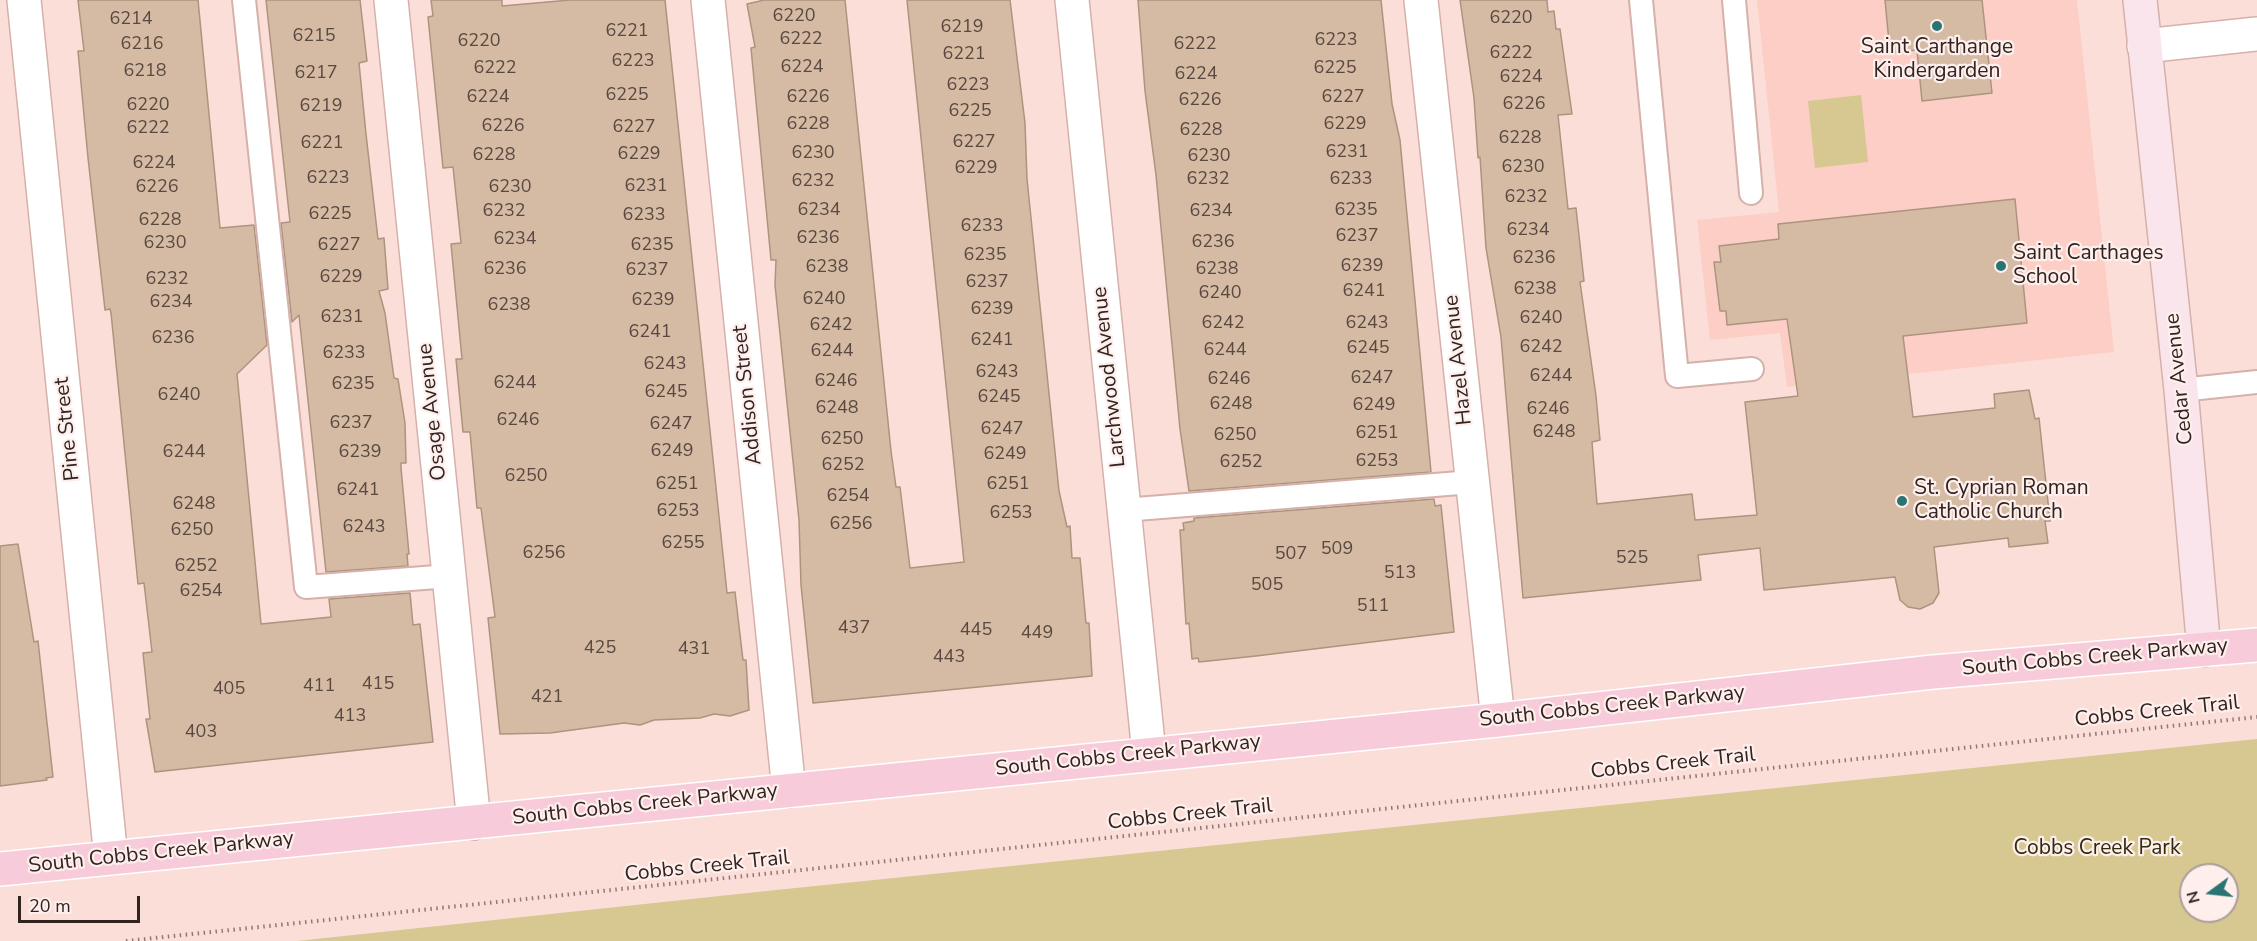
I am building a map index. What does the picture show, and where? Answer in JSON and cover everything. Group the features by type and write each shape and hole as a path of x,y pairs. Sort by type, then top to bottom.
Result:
{"main road":[{"name":"South Cobbs Creek Parkway","path":"0,869 1498,720 1934,672 2257,645"}],"street":[{"name":"Pine Street","path":"24,0 111,858"},
{"name":"Osage Avenue","path":"391,0 474,823"},
{"name":"Addison Street","path":"708,0 789,790"},
{"name":"Larchwood Avenue","path":"1072,0 1149,753"},
{"name":"Hazel Avenue","path":"1420,0 1498,720"},
{"name":"Cedar Avenue","path":"2140,0 2181,390 2204,650"},
{"path":"2145,46 2257,34"}],"lane":[{"path":"244,0 306,587 450,576"},
{"path":"1641,0 1677,376 1752,369"},
{"path":"1734,0 1751,193"},
{"path":"2181,390 2257,382"},
{"path":"1124,510 1472,482"}],"path":[{"name":"Cobbs Creek Trail","path":"126,941 2257,717"}],"shaded area":[{"path":"1757,0 2077,0 2114,352 1787,387 1780,333 1710,340 1697,220 1779,212"}],"green space":[{"path":"1861,95 1868,162 1815,168 1808,101"},
{"name":"Cobbs Creek Park","path":"2257,739 2257,941 297,941 776,890"}],"building":[{"path":"78,0 198,0 220,228 254,225 267,345 237,374 261,624 331,617 329,599 410,593 413,625 420,624 433,742 155,772 146,719 150,719 143,653 152,652 144,583 138,584 111,313 110,309 105,310 78,51 84,51"},
{"path":"266,0 360,0 367,61 359,63 378,239 384,238 388,289 379,291 385,313 394,378 398,379 405,423 406,463 401,463 401,468 409,554 407,554 408,566 326,572 299,315 292,322 281,223 290,222"},
{"path":"431,0 502,0 502,6 570,0 665,0 727,593 735,592 743,660 746,660 749,710 730,716 714,714 700,718 654,720 640,725 624,723 550,733 500,734 488,618 495,617 481,508 477,508 470,432 463,432 456,359 462,359 451,244 461,243 453,167 443,168 428,17 433,16"},
{"path":"764,0 845,0 891,451 896,487 900,487 910,568 964,562 907,0 1010,0 1025,123 1027,179 1059,491 1067,527 1070,526 1072,558 1080,558 1086,623 1089,623 1092,676 813,703 801,585 799,520 775,285 776,260 771,260 751,48 755,47 747,4"},
{"path":"1138,0 1381,0 1392,104 1400,140 1431,472 1189,491 1180,429 1156,175 1145,91"},
{"path":"1460,0 1547,0 1548,12 1554,11 1556,29 1560,29 1572,114 1558,115 1568,209 1576,208 1584,281 1580,282 1596,396 1600,440 1592,442 1597,504 1692,494 1695,520 1757,515 1745,402 1798,396 1787,319 1727,325 1726,311 1720,311 1714,262 1721,262 1719,246 1779,239 1778,224 2015,199 2027,323 1903,336 1913,417 1995,408 1994,394 2029,390 2035,419 2039,418 2050,521 2045,521 2048,543 2009,547 2008,538 1934,547 1939,593 1933,603 1920,609 1908,607 1900,600 1895,577 1764,590 1760,548 1698,555 1701,580 1523,598 1501,337 1486,248 1474,98"},
{"path":"1885,0 1982,0 1992,93 1922,101 1917,50 1890,53"},
{"path":"1434,499 1435,506 1441,505 1454,632 1199,662 1198,658 1192,659 1189,623 1186,624 1180,530 1184,530 1183,523 1194,521 1194,518"},
{"path":"18,544 34,642 38,641 53,777 46,778 47,780 0,786 0,546"}],"place":[{"name":"Saint Carthange Kindergarden","path":"1937,26"},
{"name":"Saint Carthages School","path":"2001,266"},
{"name":"St. Cyprian Roman Catholic Church","path":"1902,501"}]}
